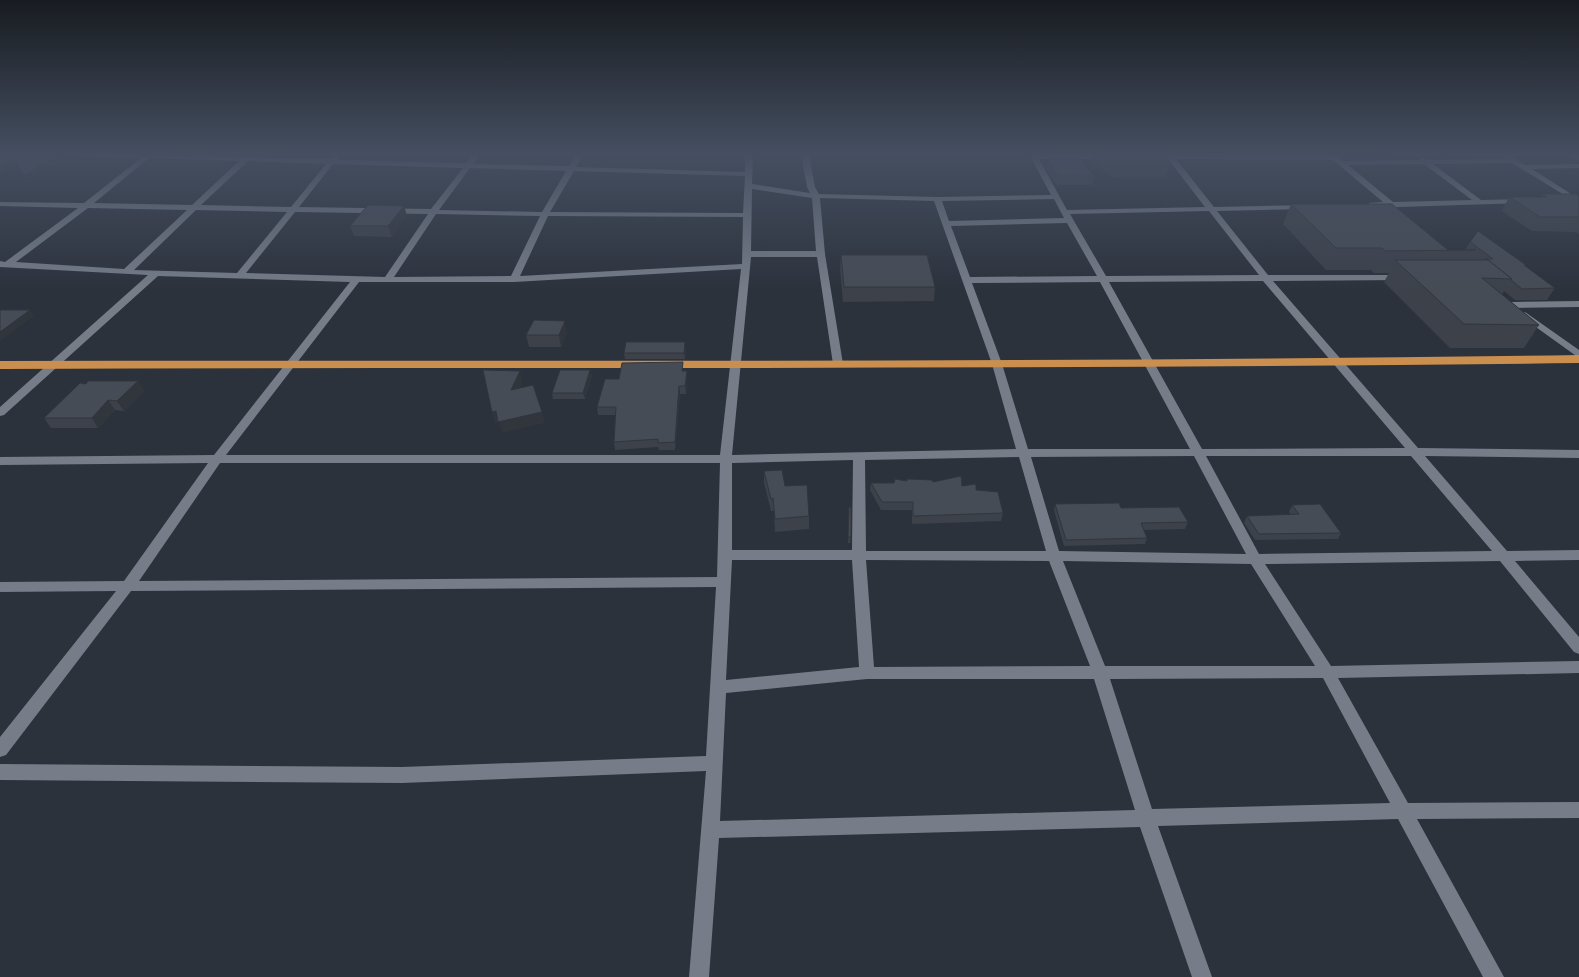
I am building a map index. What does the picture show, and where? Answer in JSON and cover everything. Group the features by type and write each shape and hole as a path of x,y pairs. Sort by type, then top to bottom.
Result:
{"highway":[{"path":"0,365 1151,364 1579,360"}],"street":[{"path":"5,264 94,200"},
{"path":"126,272 205,200"},
{"path":"239,276 300,200"},
{"path":"388,280 443,200"},
{"path":"514,279 554,200"},
{"path":"699,977 711,830 725,555 726,460 746,266 749,200"},
{"path":"816,200 821,254 838,364"},
{"path":"926,200 954,200"},
{"path":"938,200 997,364 1025,453 1054,556 1100,673 1146,818 1202,977"},
{"path":"1058,200 1151,364 1255,558 1327,672 1494,977"},
{"path":"1204,200 1265,277 1340,362 1579,648"},
{"path":"1386,200 1406,217"},
{"path":"1361,205 1533,201"},
{"path":"1560,202 1579,202"},
{"path":"0,204 545,214 748,215"},
{"path":"947,224 1067,216 1311,207"},
{"path":"746,254 821,254"},
{"path":"5,264 126,272 356,280 514,279 746,266"},
{"path":"0,413 156,273"},
{"path":"968,280 1410,277"},
{"path":"0,750 127,587 217,459 356,280"},
{"path":"1579,304 1509,303 1579,355"},
{"path":"0,462 217,459 726,460 1025,453 1198,452 1579,454"},
{"path":"859,456 859,556 867,673"},
{"path":"725,555 1255,558 1579,555"},
{"path":"0,588 723,582"},
{"path":"718,687 867,673 1327,672 1579,667"},
{"path":"0,772 402,775 714,763"},
{"path":"711,830 1403,811 1579,810"}],"building":[{"path":"1513,200 1579,200 1579,217 1540,217"},
{"path":"1291,204 1392,204 1448,250 1476,250 1385,251 1382,248 1336,248"},
{"path":"368,205 404,206 388,226 350,226"},
{"path":"1478,231 1555,288 1522,289 1485,259 1493,259 1470,242"},
{"path":"841,255 927,255 935,287 844,287"},
{"path":"1395,260 1488,260 1512,279 1482,278 1539,325 1464,324"},
{"path":"0,310 30,310 0,332"},
{"path":"534,320 565,321 559,335 526,335"},
{"path":"626,342 685,342 684,353 624,353"},
{"path":"683,362 682,371 687,371 685,386 679,386 675,442 658,443 658,439 614,442 616,407 597,407 605,379 619,379 622,363"},
{"path":"483,370 520,371 511,390 533,385 542,412 498,422 496,411 492,412"},
{"path":"560,370 590,370 583,393 552,393"},
{"path":"88,381 138,381 117,401 108,400 92,418 44,418 80,383 86,384"},
{"path":"782,470 785,486 807,485 809,516 775,519 773,498 771,499 764,471"},
{"path":"961,476 962,486 976,484 976,490 998,492 1003,513 913,516 913,502 882,502 871,483 894,483 895,479 907,481 907,479 932,480 933,482"},
{"path":"1119,503 1121,508 1179,507 1188,522 1141,523 1147,538 1066,540 1055,504"},
{"path":"1320,504 1341,533 1259,534 1247,516 1299,514 1292,505"},
{"path":"849,507 851,507 851,537 848,537"}]}
